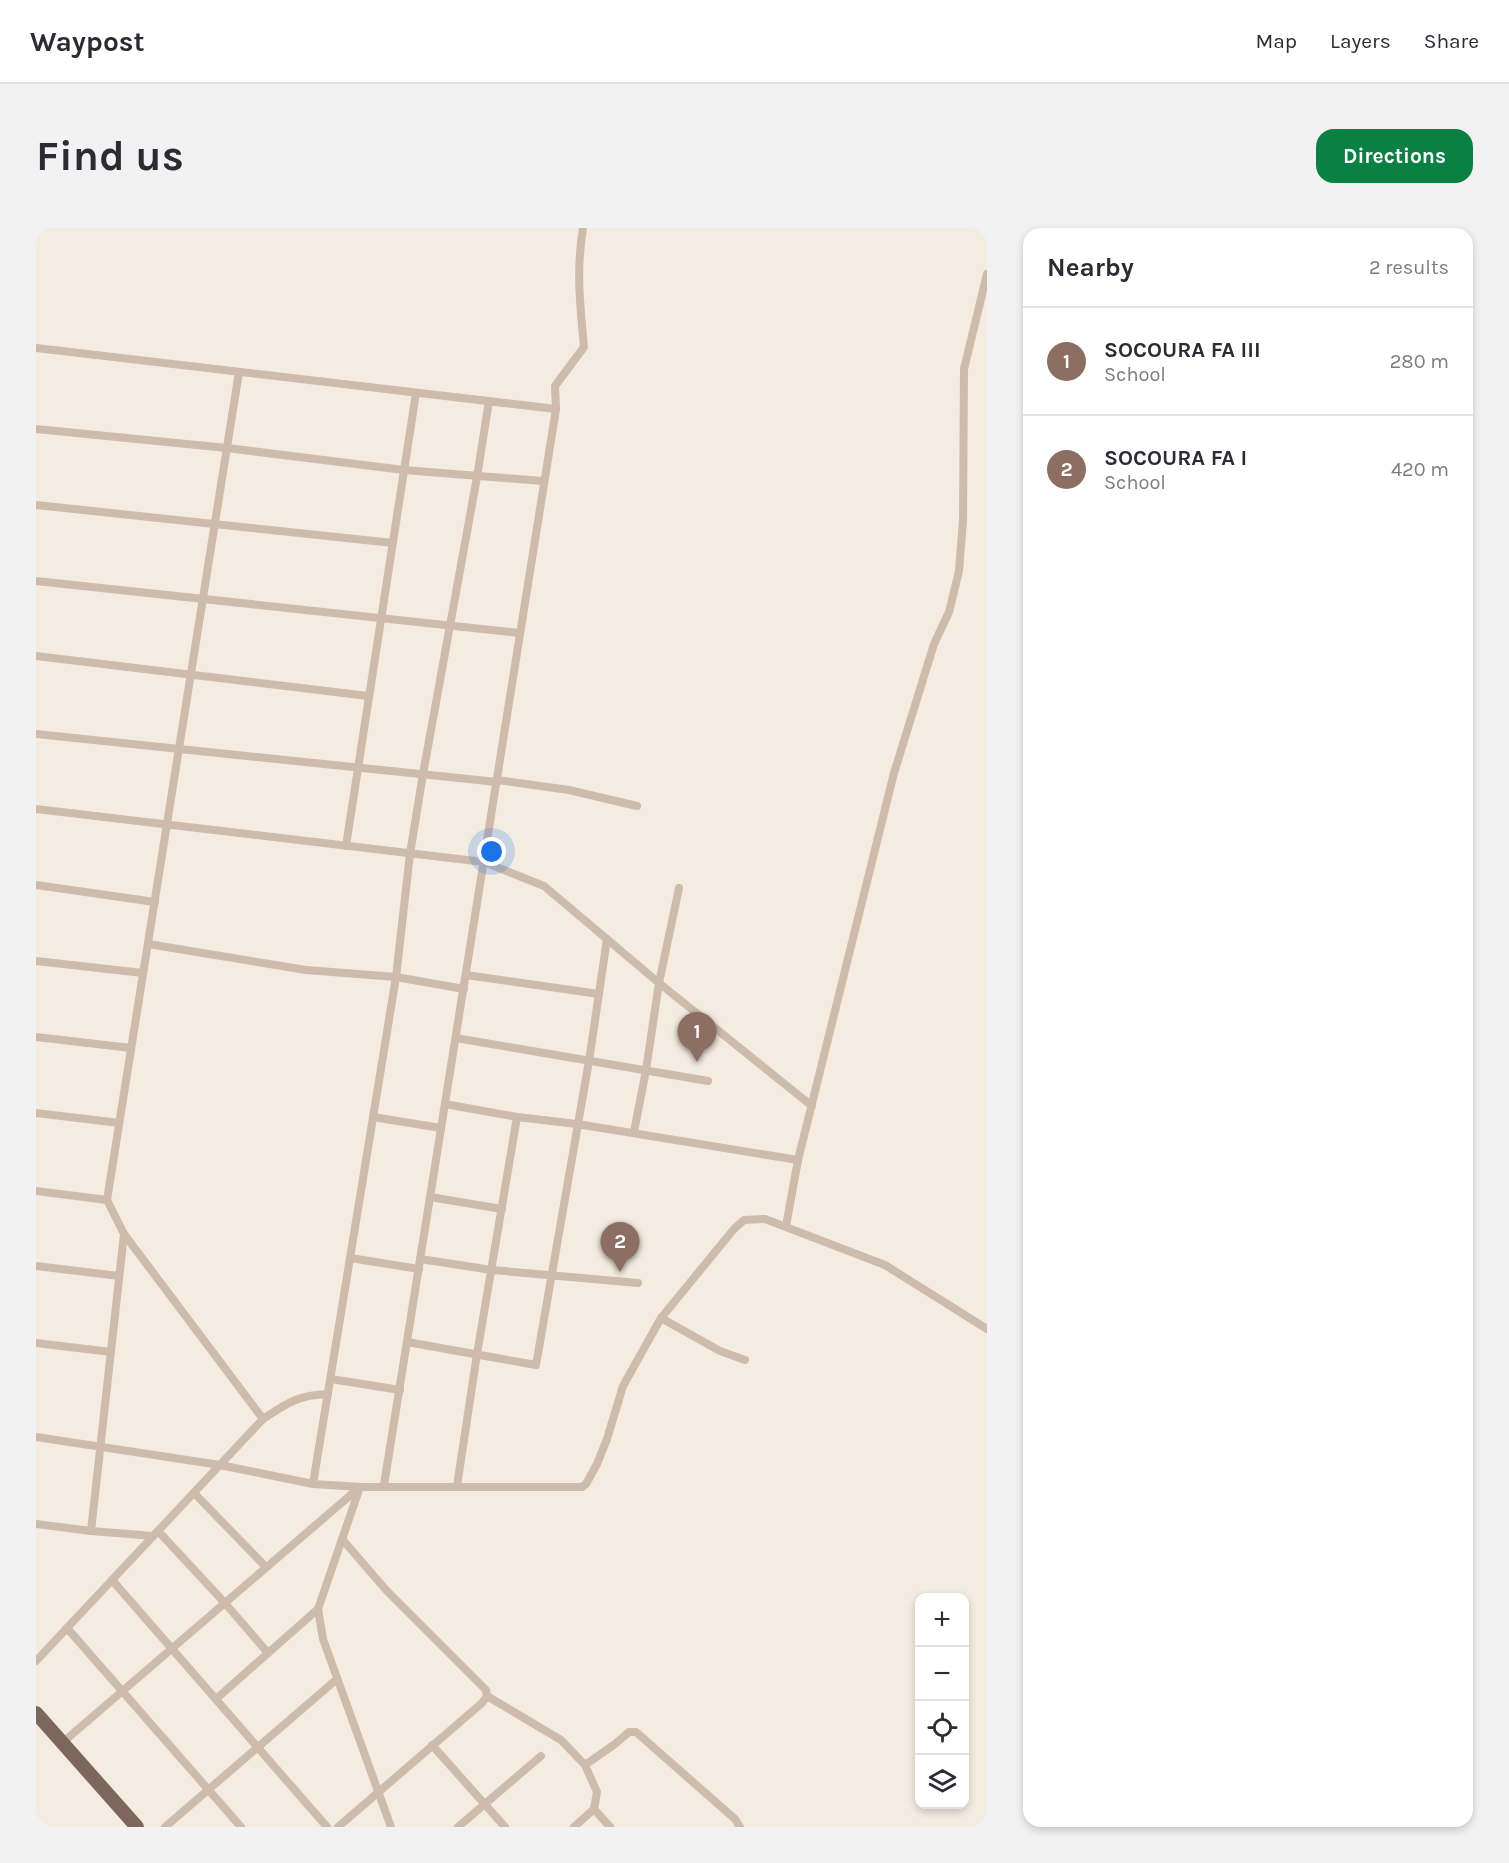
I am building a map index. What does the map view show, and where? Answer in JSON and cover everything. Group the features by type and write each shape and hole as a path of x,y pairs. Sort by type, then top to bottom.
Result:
{"main road":[{"path":"36,1713 136,1827"}],"street":[{"path":"384,1485 556,409 555,386 584,347 578,277 579,251 584,228"},
{"path":"786,1226 798,1160 894,773 934,644 950,612 958,571 963,520 964,369 987,274"},
{"path":"36,348 556,409"},
{"path":"239,372 107,1200 124,1234 263,1419"},
{"path":"346,846 416,393"},
{"path":"313,1484 396,977 410,854 423,774 489,401"},
{"path":"36,429 227,448 404,470 543,481"},
{"path":"36,505 393,543"},
{"path":"36,581 520,633"},
{"path":"36,657 368,696"},
{"path":"36,734 497,781 569,790 637,806"},
{"path":"36,809 484,862 544,886 659,983 812,1106"},
{"path":"36,885 155,902"},
{"path":"634,1132 659,983 678,888"},
{"path":"407,1342 536,1365 589,1061 607,939"},
{"path":"148,944 306,970 396,977 464,989"},
{"path":"36,962 143,973"},
{"path":"466,975 599,994"},
{"path":"36,1037 131,1048"},
{"path":"456,1038 708,1081"},
{"path":"445,1104 517,1117 634,1132 798,1160"},
{"path":"36,1113 119,1123"},
{"path":"373,1117 441,1128"},
{"path":"457,1486 517,1117"},
{"path":"36,1191 107,1200"},
{"path":"430,1197 502,1209"},
{"path":"36,1437 220,1465 313,1484 578,1488 586,1484 607,1439 623,1386 661,1318 734,1229 744,1220 765,1220 786,1226 893,1269 987,1329"},
{"path":"92,1531 124,1234"},
{"path":"350,1258 419,1269"},
{"path":"420,1259 492,1270 604,1278 638,1283"},
{"path":"36,1266 119,1276"},
{"path":"661,1318 720,1351 746,1360"},
{"path":"36,1343 111,1352"},
{"path":"331,1379 400,1390"},
{"path":"36,1661 263,1419 290,1400 328,1394"},
{"path":"360,1486 318,1609 323,1639 392,1827"},
{"path":"62,1743 360,1486"},
{"path":"194,1493 266,1567"},
{"path":"36,1524 92,1531 155,1534 224,1602 268,1653"},
{"path":"338,1827 482,1703 487,1696 486,1690 387,1591 342,1539"},
{"path":"112,1580 327,1827"},
{"path":"216,1699 318,1609"},
{"path":"67,1628 241,1827"},
{"path":"165,1827 337,1679"},
{"path":"487,1696 561,1740 585,1765 597,1792 594,1809 574,1827"},
{"path":"585,1765 628,1732 636,1732 740,1827"},
{"path":"432,1745 505,1827"},
{"path":"458,1827 541,1756"},
{"path":"594,1809 610,1827"}],"place":[{"name":"SOCOURA FA III","path":"697,1062"},
{"name":"SOCOURA FA I","path":"620,1272"}]}
